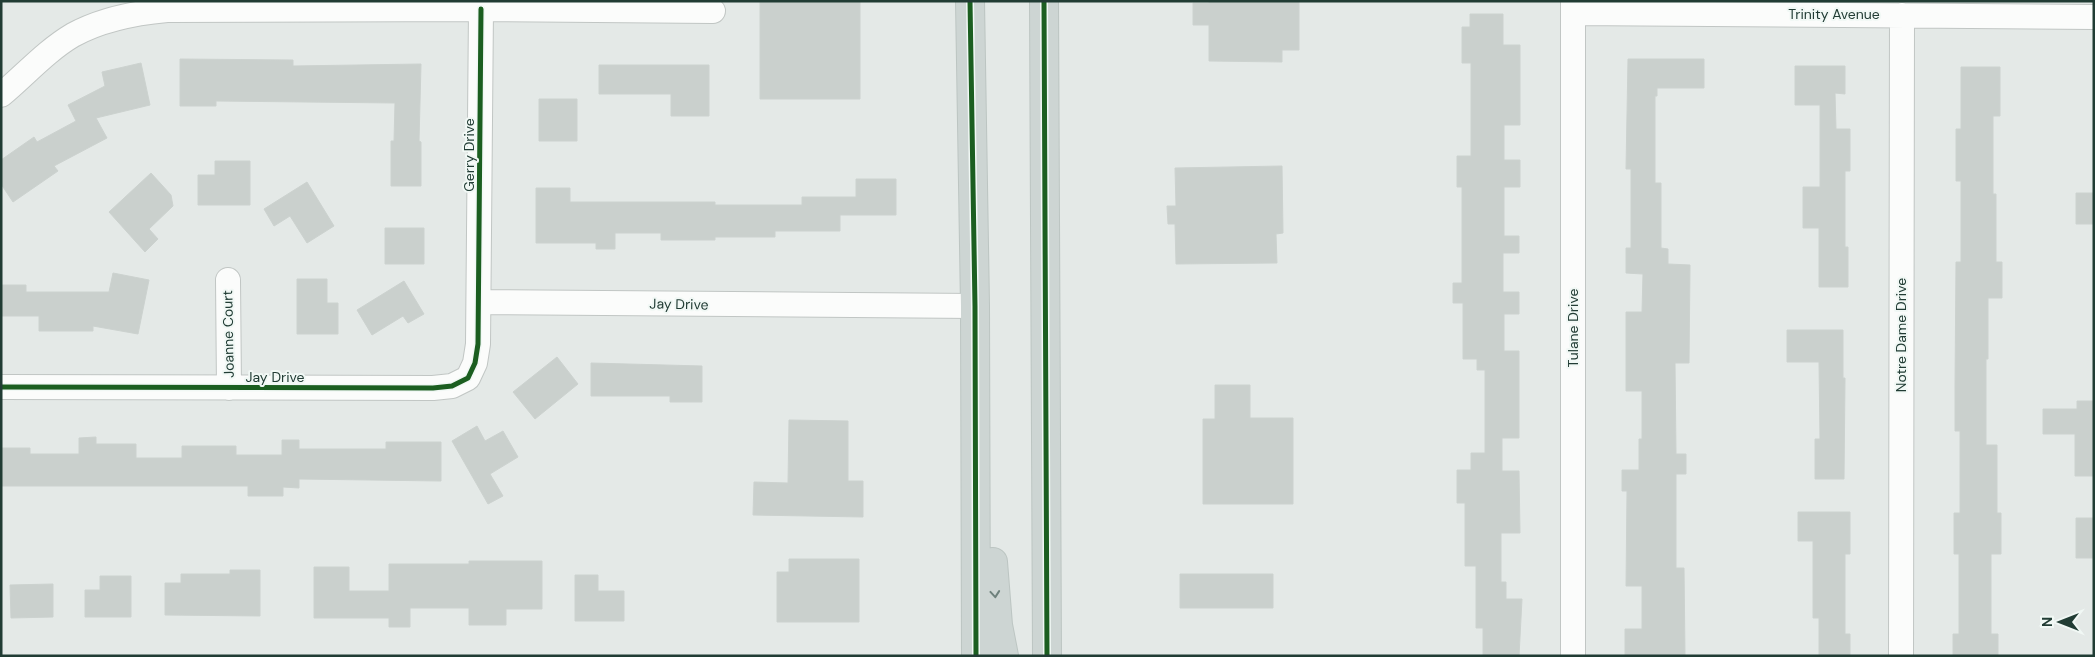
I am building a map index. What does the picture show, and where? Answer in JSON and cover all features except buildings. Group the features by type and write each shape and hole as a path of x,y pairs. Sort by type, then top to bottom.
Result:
{"main road":[{"path":"970,1 975,306 976,656"},
{"path":"1044,1 1047,656"},
{"path":"976,442 989,522 998,625 1004,656"}],"street":[{"name":"Trinity Avenue","path":"1573,7 1902,15 2094,17"},
{"name":"Tulane Drive","path":"1573,7 1573,656"},
{"path":"1,95 47,54 73,35 104,22 136,12 166,10 481,9 713,11"},
{"name":"Gerry Drive","path":"480,302 481,9"},
{"name":"Notre Dame Drive","path":"1901,656 1902,15"},
{"name":"Joanne Court","path":"228,280 229,388"},
{"name":"Jay Drive","path":"1,387 433,388 452,386 468,378 476,363 480,302 975,306"}],"cycle path":[{"path":"970,1 975,306 976,656"},
{"path":"1044,1 1047,656"},
{"path":"1,387 433,388 452,386 468,378 475,363 478,344 481,9"}]}
